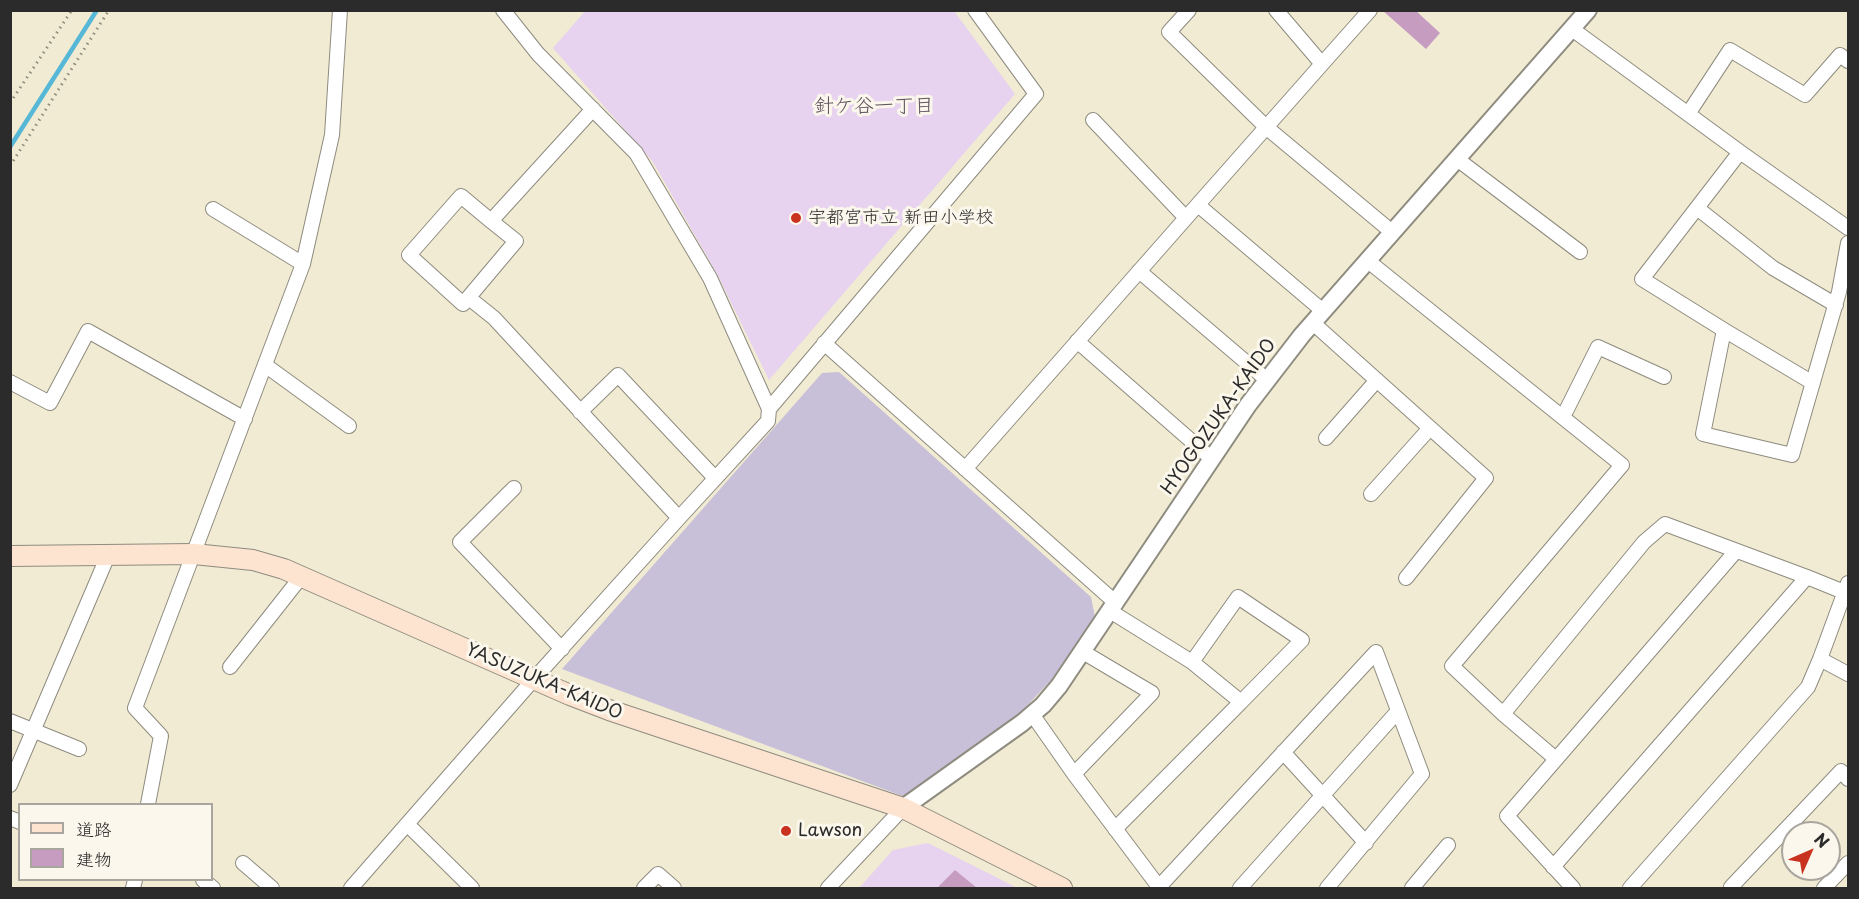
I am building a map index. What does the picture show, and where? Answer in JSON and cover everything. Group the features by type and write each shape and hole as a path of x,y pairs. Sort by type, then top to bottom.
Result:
{"main road":[{"name":"YASUZUKA-KAIDO","path":"10,556 194,554 253,560 301,577 570,695 651,725 903,808 1062,888"}],"street":[{"path":"148,803 161,736 135,708 303,264 332,135 340,10"},
{"path":"351,888 534,679 768,421 769,409 710,278 636,153 538,54 503,10"},
{"path":"769,409 1036,94 975,10"},
{"path":"1189,10 1170,32 1266,127 1392,232"},
{"path":"1276,10 1322,64"},
{"path":"965,469 1370,10"},
{"name":"HYOGOZUKA-KAIDO","path":"903,808 1032,714 1059,686 1267,380 1318,317 1588,10"},
{"path":"1572,29 1848,228"},
{"path":"1688,114 1730,50 1805,95 1839,55 1848,61"},
{"path":"491,221 593,109"},
{"path":"1093,120 1186,218"},
{"path":"1740,152 1642,279 1812,383"},
{"path":"1457,159 1580,252"},
{"path":"461,196 491,221 516,241 463,304 409,255 461,196"},
{"path":"1198,205 1318,317 1377,380 1486,478 1407,578"},
{"path":"1696,208 1773,268 1836,305"},
{"path":"213,210 303,264"},
{"path":"1724,330 1703,434 1792,455 1836,305 1848,243"},
{"path":"1368,261 1622,465 1452,666 1556,759"},
{"path":"1139,271 1267,380"},
{"path":"469,298 494,318 679,518"},
{"path":"10,382 50,403 88,331 245,419"},
{"path":"1077,341 1212,459"},
{"path":"824,343 965,469 1113,607 1192,662 1241,702"},
{"path":"1563,417 1598,347 1664,377"},
{"path":"265,365 349,426"},
{"path":"580,412 618,375 715,478"},
{"path":"1326,438 1377,380"},
{"path":"1371,494 1430,428"},
{"path":"514,488 460,542 562,649"},
{"path":"1503,714 1644,542 1665,524 1807,577 1846,587 1808,687 1630,888"},
{"path":"1573,888 1508,816 1736,551"},
{"path":"10,785 109,554"},
{"path":"231,667 301,577"},
{"path":"1553,867 1807,577"},
{"path":"1115,829 1302,640 1238,597 1192,662"},
{"path":"1074,774 1152,693 1083,652"},
{"path":"1032,714 1158,888 1376,652 1422,774 1328,888"},
{"path":"1820,659 1848,674"},
{"path":"1240,888 1398,711"},
{"path":"10,721 79,749"},
{"path":"1283,752 1366,843"},
{"path":"1732,888 1841,771 1848,779"},
{"path":"828,888 903,808"},
{"path":"407,824 472,888"},
{"path":"1412,888 1448,845"},
{"path":"243,863 272,888"},
{"path":"1824,888 1848,863"},
{"path":"644,888 658,874 674,888"}],"path":[{"path":"10,103 72,10"},
{"path":"10,166 109,10"}],"shaded area":[{"name":"宇都宮市立 新田小学校","path":"586,10 954,11 1015,94 769,380 717,274 653,162 553,48"},
{"path":"839,372 1091,597 1095,617 1052,679 1024,709 905,797 562,669 822,373"},
{"path":"928,843 1017,888 859,888 893,850"}],"building":[{"path":"1382,10 1415,10 1440,33 1426,49"},
{"path":"955,870 977,888 937,888"}],"waterway":[{"path":"10,147 97,10"}],"place":[{"name":"宇都宮市立 新田小学校","path":"796,218"},
{"name":"Lawson","path":"786,831"}],"district":[{"name":"針ケ谷一丁目","path":"874,106"}]}
